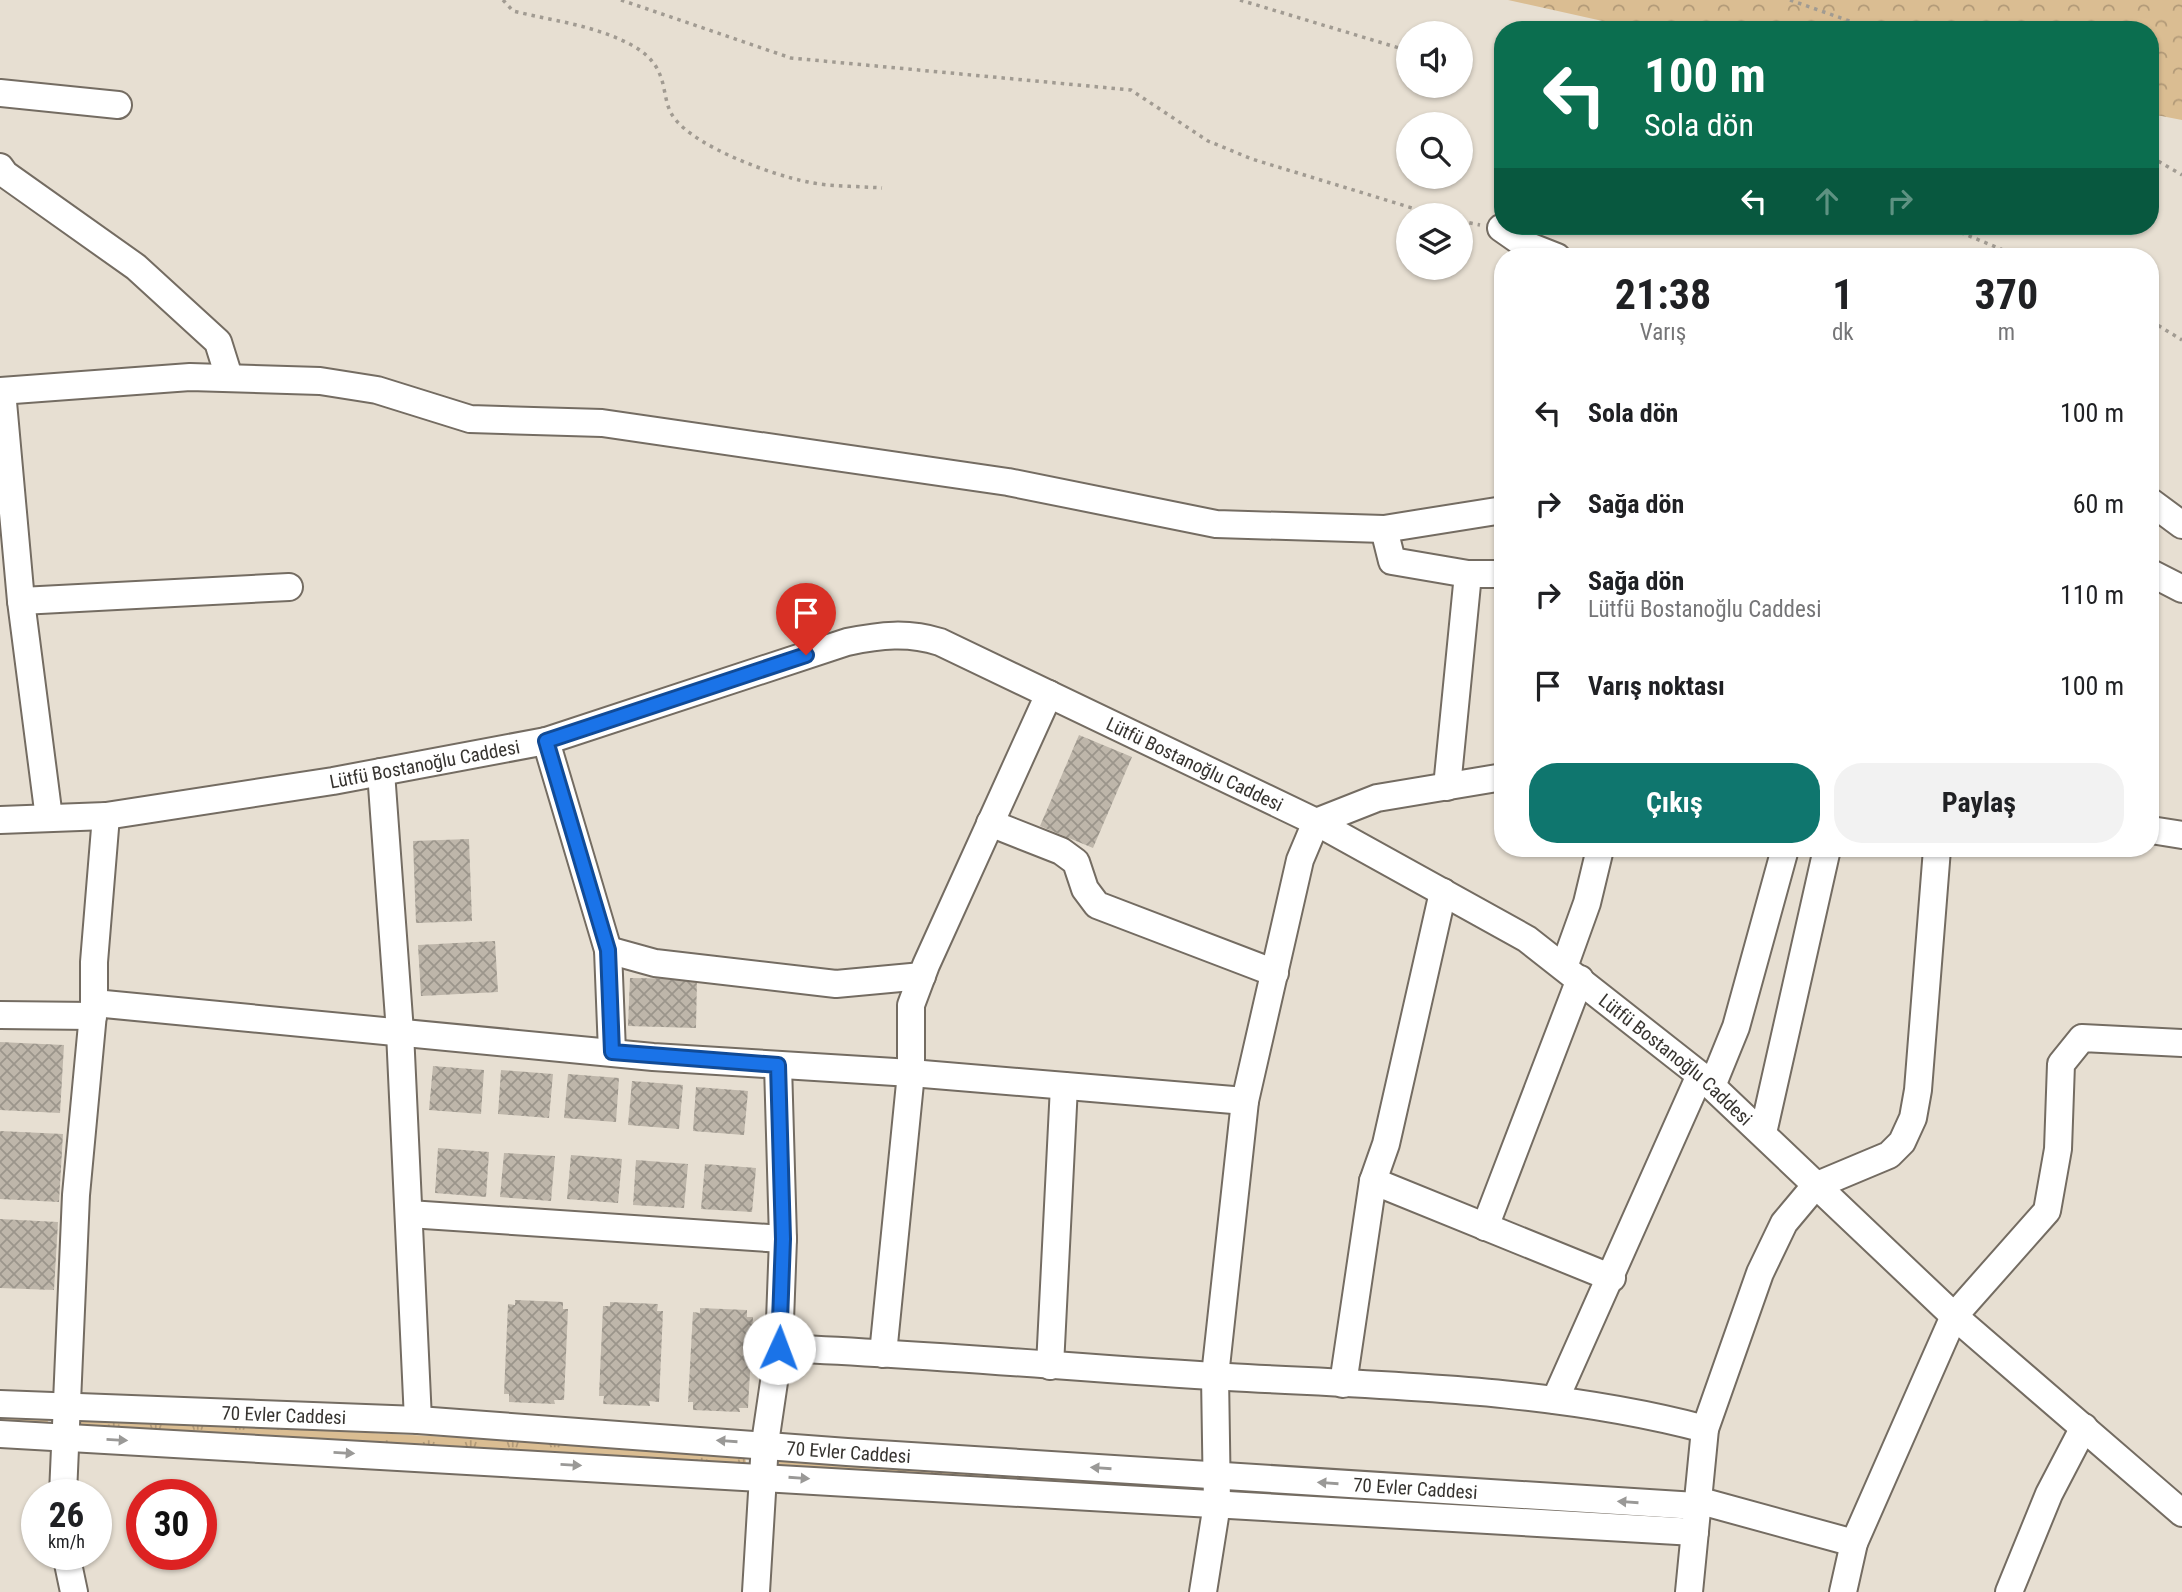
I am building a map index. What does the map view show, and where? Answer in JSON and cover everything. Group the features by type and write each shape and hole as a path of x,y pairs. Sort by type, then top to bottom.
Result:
{"street":[{"path":"0,93 118,105"},
{"path":"0,167 146,276 218,342 229,377"},
{"path":"1512,235 1536,248"},
{"path":"49,818 21,601 1,391 229,377 320,381 377,390 470,419 602,423 1009,482 1216,524 1384,529 1494,511"},
{"path":"2159,508 2182,525"},
{"path":"1384,529 1392,561 1468,574 1494,574"},
{"path":"1447,787 1468,574"},
{"path":"2159,577 2182,589"},
{"path":"21,601 289,587"},
{"name":"Lütfü Bostanoğlu Caddesi","path":"0,820 106,816 381,772 546,741 826,649 895,634 919,635 940,642 1316,822 1527,939 1706,1081 1954,1316 2182,1513"},
{"path":"883,1354 911,1073 911,1005 1049,694"},
{"path":"546,741 608,950 612,1052"},
{"path":"381,772 400,1032 418,1420"},
{"path":"1203,1592 1217,1504 1215,1376 1245,1101 1300,860 1316,822 1377,798 1494,779"},
{"path":"64,1479 76,1195 94,1010 94,962 106,816"},
{"path":"990,823 1061,851 1076,862 1085,888 1097,905 1275,973"},
{"path":"2159,831 2182,835"},
{"path":"1485,1227 1572,973 1598,857"},
{"path":"1555,1400 1706,1081 1736,1027 1783,857"},
{"path":"1763,1133 1825,857"},
{"path":"1689,1592 1705,1429 1760,1273 1784,1223 1815,1186 1889,1155 1902,1142 1913,1118 1918,1090 1936,857"},
{"path":"1343,1384 1373,1181 1386,1144 1443,892"},
{"path":"608,950 655,963 836,984 922,976"},
{"path":"0,1015 94,1010 400,1032 612,1052 911,1073 1245,1101"},
{"path":"1843,1592 1854,1543 1954,1316 2047,1211 2058,1150 2061,1063 2082,1038 2182,1043"},
{"path":"756,1592 765,1443 779,1348 783,1239 778,1065"},
{"path":"1050,1366 1065,1086"},
{"path":"1373,1181 1612,1278"},
{"path":"409,1214 783,1239"},
{"path":"779,1348 1555,1400 1635,1410 1705,1429"},
{"name":"70 Evler Caddesi","path":"0,1404 418,1420 765,1443 847,1452 1216,1476 1696,1513"},
{"path":"2009,1592 2049,1494 2084,1427"},
{"name":"70 Evler Caddesi","path":"0,1434 1217,1504 1696,1513"},
{"path":"1696,1513 1854,1543"},
{"path":"69,1570 74,1592"}],"path":[{"path":"503,0 513,11 603,33 637,48 661,73 673,118 698,140 753,164 808,182 882,188"},
{"path":"621,0 791,58 1131,90 1208,141 1252,159 1396,203"},
{"path":"1240,0 1396,47"},
{"path":"1790,0 1850,21"},
{"path":"2159,162 2182,175"},
{"path":"1966,235 1998,248"},
{"path":"2159,326 2182,340"}],"green space":[{"path":"1508,0 2182,0 2182,120 2159,116 2159,21 1602,21"},
{"path":"0,1414 47,1417 49,1427 0,1429"},
{"path":"79,1418 744,1452 746,1462 744,1465 81,1427 77,1425"},
{"path":"778,1453 1201,1481 1202,1493 779,1465"}],"building":[{"path":"1079,735 1132,757 1093,848 1040,826"},
{"path":"469,839 472,921 416,923 413,841"},
{"path":"495,941 498,992 421,996 418,945"},
{"path":"630,978 697,979 696,1028 628,1026"},
{"path":"0,1042 64,1045 60,1113 0,1110"},
{"path":"433,1066 484,1070 481,1114 429,1110"},
{"path":"501,1070 553,1074 549,1118 498,1114"},
{"path":"568,1074 619,1078 616,1122 564,1118"},
{"path":"632,1081 683,1085 679,1129 628,1125"},
{"path":"696,1087 748,1091 744,1135 693,1131"},
{"path":"0,1131 63,1134 59,1202 0,1199"},
{"path":"438,1148 489,1152 486,1197 435,1193"},
{"path":"504,1153 555,1156 551,1201 500,1197"},
{"path":"571,1155 622,1159 618,1203 567,1199"},
{"path":"636,1160 688,1164 684,1208 633,1205"},
{"path":"705,1164 756,1168 752,1212 701,1209"},
{"path":"0,1219 58,1222 54,1290 0,1288"},
{"path":"515,1300 563,1302 563,1309 568,1309 564,1400 554,1400 555,1404 509,1402 509,1394 504,1394 508,1304 515,1305"},
{"path":"610,1302 658,1304 657,1311 663,1311 659,1402 649,1401 650,1406 603,1404 604,1396 599,1396 603,1306 610,1306"},
{"path":"700,1308 747,1310 747,1317 753,1317 748,1408 739,1408 740,1412 693,1410 693,1402 688,1402 693,1312 700,1313"}],"route":[{"path":"779,1348 783,1239 778,1065 612,1052 608,950 546,741 806,655"}]}
